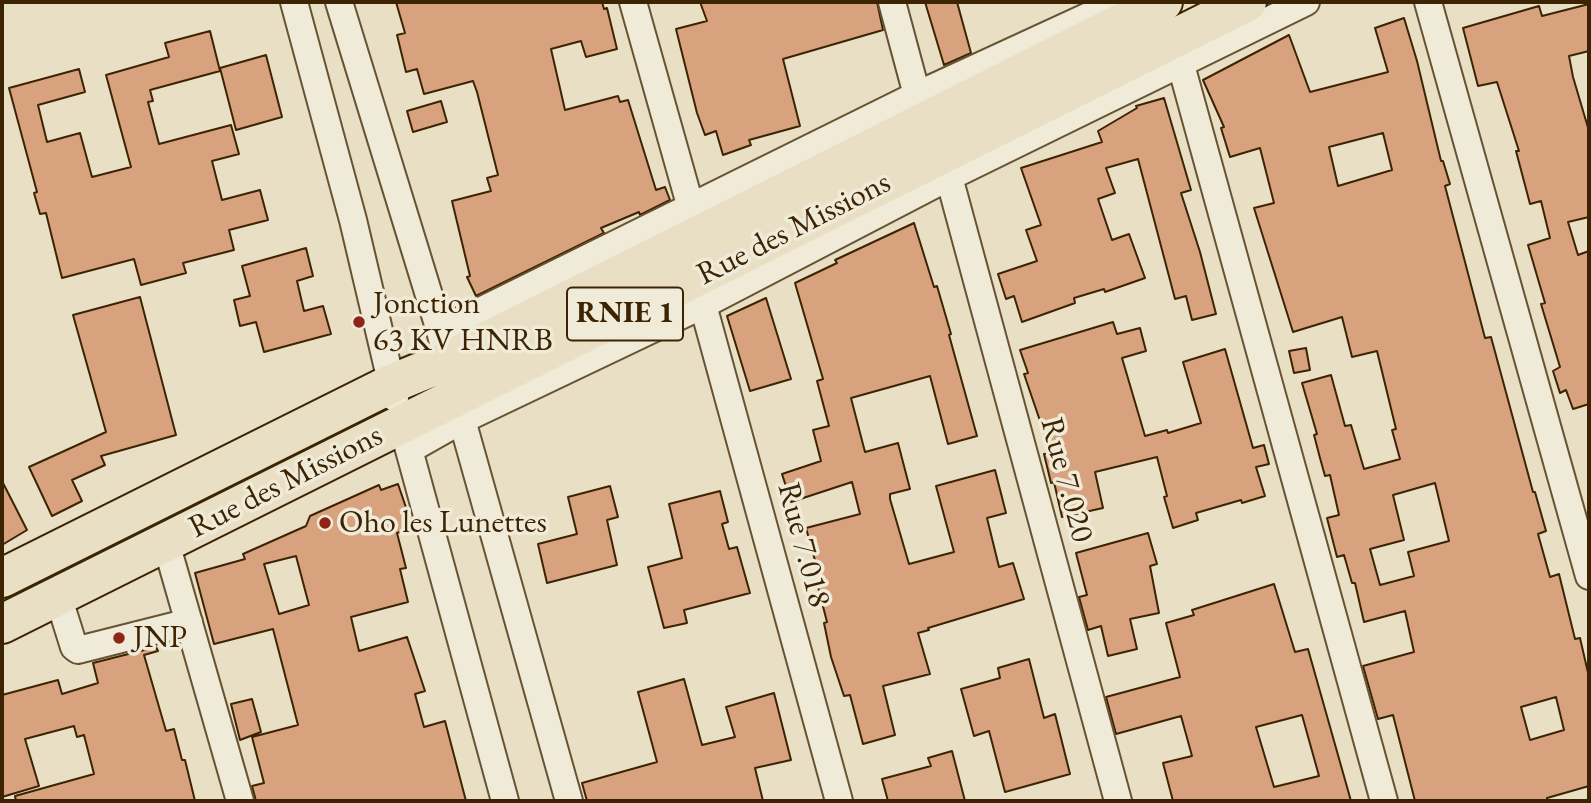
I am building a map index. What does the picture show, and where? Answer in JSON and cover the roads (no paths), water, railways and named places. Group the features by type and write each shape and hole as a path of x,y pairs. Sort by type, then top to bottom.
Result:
{"highway":[{"name":"Rue des Missions","path":"2,578 391,384 445,345 1163,2"},
{"name":"Rue des Missions","path":"2,624 166,543 406,437 1247,2"}],"street":[{"path":"294,2 353,220 391,384 505,801"},
{"path":"338,2 445,345 459,409 569,801"},
{"path":"633,2 691,208"},
{"path":"892,2 917,95"},
{"path":"445,345 691,208 917,95 1119,2"},
{"path":"459,409 703,305 949,177 1306,2"},
{"path":"1428,2 1589,576"},
{"path":"1181,65 1384,801"},
{"name":"Rue 7.020","path":"949,177 1110,799"},
{"name":"Rue 7.018","path":"703,305 839,801"},
{"path":"166,543 240,801"},
{"path":"58,596 74,647 78,650 189,622"}],"place":[{"name":"Jonction 63 KV HNRB","path":"359,322"},
{"name":"Oho les Lunettes","path":"325,523"},
{"name":"JNP","path":"119,638"}]}
